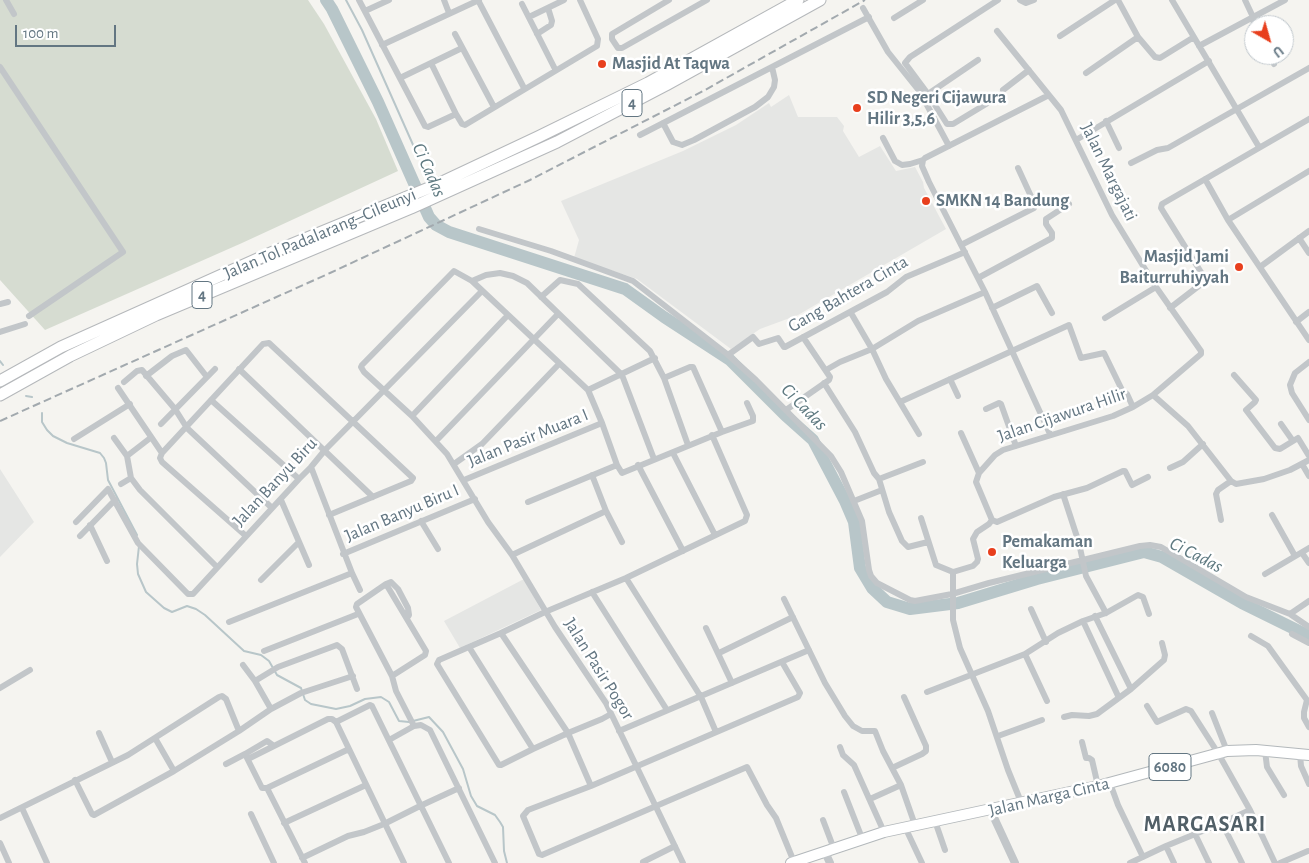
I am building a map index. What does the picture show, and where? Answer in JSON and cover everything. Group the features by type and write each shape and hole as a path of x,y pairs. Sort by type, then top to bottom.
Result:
{"highway":[{"name":"Jalan Tol Padalarang–Cileunyi","path":"437,190 648,83 798,0"},
{"name":"Jalan Tol Padalarang–Cileunyi","path":"0,395 70,356 156,315 409,202 557,142 666,85 820,0"},
{"name":"Jalan Tol Padalarang–Cileunyi","path":"0,381 61,347 273,252 409,202"}],"main road":[{"name":"Jalan Marga Cinta","path":"793,863 884,832 1098,786 1222,752 1265,751 1305,754"}],"street":[{"path":"6,0 14,14"},
{"path":"359,0 425,126 430,127 456,114"},
{"path":"365,11 389,0"},
{"path":"444,0 449,13"},
{"path":"382,45 478,0 524,88"},
{"path":"530,17 564,0"},
{"path":"432,63 456,114 462,124 465,125 555,69 597,46 598,42 580,0"},
{"path":"669,0 612,34 612,39 618,48 622,48 705,1"},
{"path":"894,18 923,0"},
{"path":"996,98 950,125 945,122 928,94 906,66 906,60 998,0"},
{"path":"1020,0 1026,3 1034,0"},
{"path":"1060,36 1116,0 1138,36 1154,57 1157,58 1194,37"},
{"path":"1172,0 1259,147"},
{"path":"1245,0 1252,15"},
{"path":"1255,15 1285,0"},
{"path":"522,4 555,69"},
{"path":"537,34 551,25 552,21 548,8"},
{"path":"864,8 888,52 920,92 949,146"},
{"path":"640,135 869,17"},
{"path":"1199,46 1244,21"},
{"name":"Jalan Margajati","path":"997,31 1050,95 1068,122 1112,215 1156,287 1202,353 1153,395"},
{"path":"455,34 494,107"},
{"path":"1086,73 1138,36"},
{"path":"400,78 462,48"},
{"path":"928,94 978,60"},
{"path":"1076,140 1208,61"},
{"path":"0,67 123,252 29,316"},
{"path":"663,123 673,142 682,145 694,140 755,107 768,97 774,87 775,80 772,67"},
{"path":"1131,163 1157,150 1168,148 1309,68"},
{"path":"1003,90 1029,70"},
{"path":"883,138 895,162 902,165 922,160 1050,95"},
{"path":"1170,308 1207,278 1160,206 1309,118"},
{"path":"1106,121 1119,148"},
{"path":"922,160 922,166 929,182 985,292 1050,434"},
{"path":"961,245 1034,208 1035,205 1018,168"},
{"path":"1228,220 1309,171"},
{"path":"1205,180 1228,220 1309,340"},
{"path":"978,278 1052,238 1052,233 1046,224 1046,219 1069,204"},
{"path":"478,229 551,251 633,281 728,355 831,456 841,472 864,527 869,570 877,582 916,601 952,595 1150,545 1161,547 1246,597 1290,614 1309,627"},
{"path":"1260,267 1309,231"},
{"path":"1299,238 1309,253"},
{"name":"Gang Bahtera Cinta","path":"728,355 753,337 759,344 778,338 784,347 851,313 888,292 906,278 965,252"},
{"name":"Jalan Pasir Pogor","path":"472,281 455,271 451,272 362,365 364,372 412,416 454,464 488,522 512,555 545,612 611,714 683,863"},
{"path":"654,459 622,375 527,283 500,273 486,275 472,281 481,292 588,390 617,465 622,473 712,435 743,426 753,421 753,416 746,403"},
{"path":"542,297 560,280 578,284 643,344 655,358 664,378 688,445"},
{"path":"992,308 1038,286 1052,313"},
{"path":"1105,318 1156,287"},
{"name":"Jalan Banyu Biru","path":"115,500 140,545 191,595 195,593 325,450 481,292"},
{"path":"826,370 872,349 918,321 985,292"},
{"path":"0,304 8,302"},
{"path":"1296,322 1309,312"},
{"path":"851,313 872,349 886,379 919,434"},
{"path":"436,442 558,314"},
{"path":"412,416 508,316"},
{"path":"0,332 25,324"},
{"path":"900,402 1069,325 1081,358 1104,353 1122,390 1127,394 1133,407"},
{"path":"786,410 829,380 830,377 803,337"},
{"path":"246,536 162,462 160,458 162,453 263,344 269,344 412,476 411,482 329,515"},
{"path":"146,376 172,356 186,350 207,377"},
{"path":"588,390 655,358"},
{"path":"1309,362 1294,373 1290,385 1292,393 1309,420"},
{"path":"454,464 482,444 559,364"},
{"path":"664,378 690,366 694,368 722,432"},
{"path":"161,424 215,369"},
{"path":"238,369 373,497"},
{"path":"124,382 137,371 142,370 175,409 187,428 272,508"},
{"path":"1220,520 1216,494 1218,490 1231,481 1238,485 1290,470 1309,458 1298,438 1280,449 1275,448 1246,410 1256,400 1234,375"},
{"path":"950,379 958,396"},
{"path":"824,383 855,432 874,473 879,479 889,512 906,546 908,548 928,542"},
{"path":"118,388 162,453"},
{"name":"Jalan Cijawura Hilir","path":"979,473 995,455 1003,450 1106,418 1133,407 1153,395 1171,410 1204,444 1231,481"},
{"path":"212,400 299,478"},
{"path":"986,409 999,403 1001,404 1016,446"},
{"path":"74,439 130,404"},
{"name":"Jalan Pasir Muara I","path":"464,480 602,423"},
{"path":"1281,424 1293,441"},
{"path":"961,433 979,473 976,482 992,520 997,522 1063,494 1087,488 1123,471 1125,471 1132,485 1148,477"},
{"path":"611,714 501,765 497,764 437,666 439,660 626,578 745,520 747,515 712,435"},
{"path":"114,438 127,456 131,478 140,490 217,567"},
{"path":"127,456 149,439"},
{"path":"1170,468 1183,462 1204,444"},
{"path":"673,452 715,535"},
{"path":"879,479 923,462"},
{"path":"1302,464 1309,476"},
{"path":"528,502 617,465"},
{"path":"638,465 682,550"},
{"name":"Jalan Banyu Biru I","path":"311,467 343,554 475,499"},
{"path":"592,476 606,511 622,542"},
{"path":"121,484 131,478"},
{"path":"76,522 107,489 110,490 115,500 80,536"},
{"path":"854,501 882,490"},
{"path":"1063,494 1086,572 1106,613"},
{"path":"281,500 309,566"},
{"path":"512,555 606,511"},
{"path":"1272,515 1298,554 1309,563"},
{"path":"921,518 936,565 953,572 973,566 977,562 973,539 977,532 992,520"},
{"path":"421,521 438,549"},
{"path":"90,525 107,561"},
{"path":"261,580 298,543"},
{"path":"1265,574 1309,548"},
{"path":"343,554 360,590"},
{"path":"953,572 952,609 958,640 998,736 1007,766 1027,801"},
{"path":"229,622 352,573"},
{"path":"626,578 701,697 716,732"},
{"path":"392,676 426,653 426,651 386,584 357,604 356,608 392,676 396,691 413,725"},
{"path":"592,592 667,710"},
{"path":"927,692 1025,654 1058,633 1106,613 1138,595 1143,597 1149,614"},
{"path":"784,599 845,716 853,726 862,732 874,730 901,786 910,826 922,863"},
{"path":"1290,614 1309,602"},
{"path":"1031,609 1046,642"},
{"path":"264,651 358,614"},
{"path":"719,653 793,616"},
{"path":"1095,616 1131,689"},
{"path":"1083,621 1120,698"},
{"path":"706,628 732,683"},
{"path":"501,633 568,733 591,786"},
{"path":"1292,634 1309,643"},
{"path":"1251,636 1268,646 1307,700 1304,718 1309,727"},
{"path":"1064,717 1076,715 1093,716 1120,698 1164,660 1165,655 1162,643"},
{"path":"255,681 278,667 337,645 342,649 357,689"},
{"path":"469,647 534,749"},
{"path":"620,731 809,650"},
{"path":"1025,654 1046,701"},
{"path":"782,662 800,693 799,696 591,786 528,810 523,816 539,854 542,855 748,768 767,805 776,818 793,863"},
{"path":"243,665 255,681 271,709"},
{"path":"0,688 30,670"},
{"path":"75,780 94,815 174,771 271,709 301,693 353,676"},
{"path":"0,818 112,762 155,738 222,696 226,699 239,731"},
{"path":"892,768 926,751 926,746 904,698"},
{"path":"336,722 371,705 448,863"},
{"path":"1147,706 1154,721 1157,722 1186,709 1189,710 1222,752"},
{"path":"1212,713 1222,752 1275,863"},
{"path":"226,764 274,746 328,719 336,722 404,863"},
{"path":"998,736 1042,720"},
{"path":"389,740 413,725 421,725 430,730 495,863"},
{"path":"99,733 112,762"},
{"path":"155,738 174,771"},
{"path":"1082,742 1086,758 1092,760 1098,786"},
{"path":"840,747 843,755 854,765 884,832"},
{"path":"246,756 262,788 267,788 349,749"},
{"path":"1265,751 1268,767 1284,795"},
{"path":"1305,754 1301,766 1309,784"},
{"path":"1110,783 1143,857"},
{"path":"284,823 366,785"},
{"path":"870,799 901,786"},
{"path":"267,788 303,860 343,838 384,824 460,788"},
{"path":"844,792 862,838"},
{"path":"22,808 47,863"},
{"path":"1130,863 1250,810"},
{"path":"984,811 1015,863"},
{"path":"251,814 274,863"},
{"path":"823,820 830,850 830,863"},
{"path":"935,821 945,850"},
{"path":"1222,822 1242,863"},
{"path":"1195,834 1209,863"},
{"path":"0,842 10,863"},
{"path":"643,862 675,846"},
{"path":"1166,846 1174,863"},
{"path":"1280,863 1308,851"}],"shaded area":[{"path":"0,0 308,0 324,24 376,119 398,171 242,243 45,330 0,280"},
{"path":"789,95 798,117 837,117 844,126 843,131 859,157 880,146 896,171 915,167 946,229 798,315 760,329 731,349 637,279 574,258 579,240 561,201 683,151 736,125 769,103 771,107"},
{"path":"0,469 34,522 0,557"},
{"path":"524,579 541,610 460,648 444,621"}],"waterway":[{"name":"Ci Cadas","path":"326,0 378,102 429,217 436,225 449,232 625,289 730,360 813,440 854,522 860,568 872,588 887,602 910,609 958,603 1037,579 1144,552 1162,557 1242,603 1309,636"},
{"path":"346,0 362,30 414,147"},
{"path":"0,361 3,365"},
{"path":"26,396 32,397"},
{"path":"42,413 42,422 53,436 67,443 100,453 104,458 108,480 137,535"},
{"path":"139,546 138,574 146,592 164,608 172,612 187,606 205,615 244,651 261,655 269,661 277,675 301,688 305,700 311,704 336,709 350,706 365,699 381,697 389,702 399,721 409,722"},
{"path":"413,721 429,717 443,732 463,769 471,796 477,806 495,815 503,827 504,851 507,863"}],"railway":[{"path":"0,421 330,273 530,180 705,90 865,0"}],"place":[{"name":"Masjid At Taqwa","path":"602,64"},
{"name":"SD Negeri Cijawura Hilir 3,5,6","path":"857,108"},
{"name":"SMKN 14 Bandung","path":"926,201"},
{"name":"Masjid Jami Baiturruhiyyah","path":"1239,267"},
{"name":"Pemakaman Keluarga","path":"992,552"}],"district":[{"name":"MARGASARI","path":"1205,824"}]}
